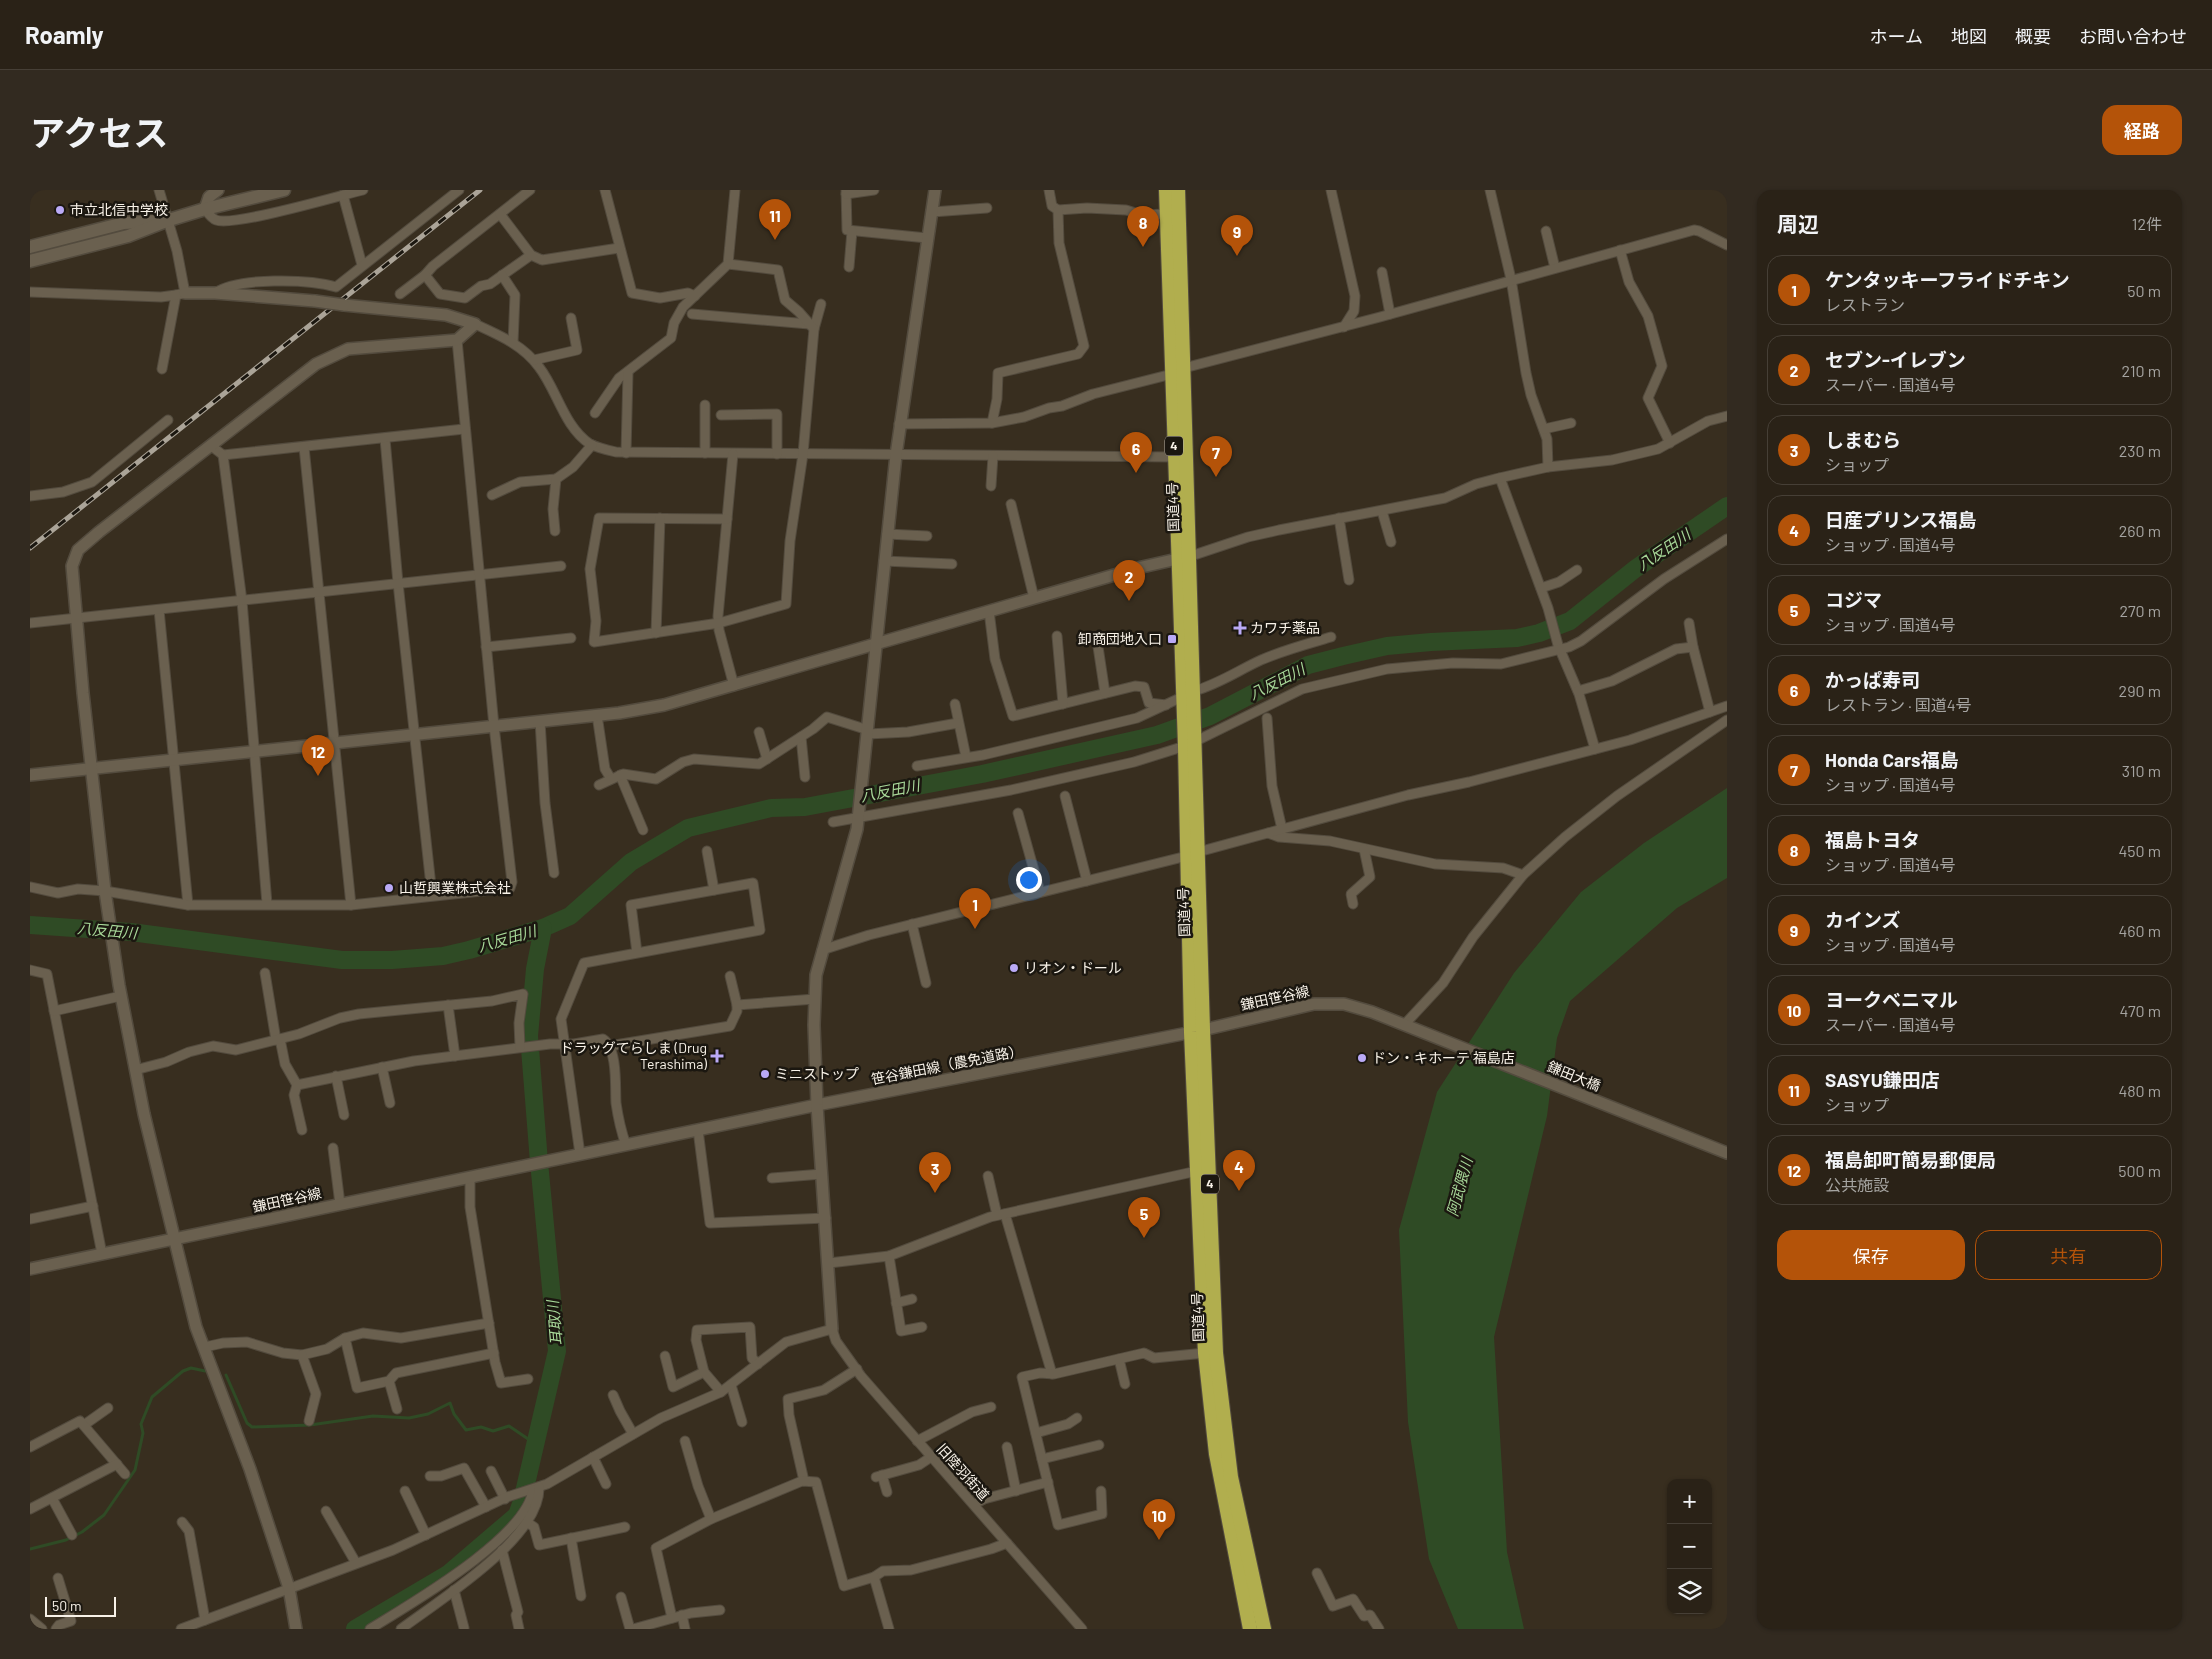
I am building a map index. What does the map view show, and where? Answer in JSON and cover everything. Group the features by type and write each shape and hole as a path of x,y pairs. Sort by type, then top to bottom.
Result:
{"highway":[{"name":"国道4号","path":"1166,190 1166,214 1191,556 1188,697"},
{"name":"国道4号","path":"1178,190 1178,371 1174,457 1177,559 1190,741 1197,1031 1197,1171 1205,1353 1216,1454 1258,1628"},
{"name":"国道4号","path":"1197,1031 1216,1353 1231,1477 1258,1628"}],"main road":[{"path":"30,261 128,236 169,220 205,209 284,190"},
{"path":"30,247 124,223 169,220"}],"street":[{"path":"159,190 169,220 180,294 162,369"},
{"path":"218,190 209,196 205,209 216,220 228,222 363,190"},
{"path":"215,293 228,286 272,281 322,283 336,287 459,190"},
{"path":"400,294 530,190"},
{"path":"605,190 632,293 660,298 688,293 695,296"},
{"path":"595,413 613,385 671,338 674,323 682,307 728,264 735,190"},
{"path":"874,190 846,192 847,230 927,238"},
{"path":"181,1629 356,1563 426,1535 506,1498 534,1489 660,1418 721,1392 786,1342 832,1329 817,1105 814,1025 816,975 857,829 896,455 935,190"},
{"path":"1049,190 1052,206 1058,210 1087,208 1126,210 1142,216 1166,214"},
{"path":"1332,190 1355,296 1354,311 1344,327"},
{"path":"1490,190 1512,279 1526,373 1549,451 1548,467"},
{"path":"343,195 362,265"},
{"path":"932,212 986,208"},
{"path":"992,423 997,399 998,373 1078,354 1084,346 1059,244 1058,210"},
{"path":"500,214 531,255 542,260 619,248"},
{"path":"900,424 992,423 1024,417 1049,408 1062,406 1093,394 1694,230 1699,230 1727,246"},
{"path":"849,267 852,231"},
{"path":"1546,232 1555,268"},
{"path":"1620,250 1626,274 1648,316 1657,345 1662,366 1648,398 1670,443"},
{"path":"425,275 440,294 465,298 481,286 490,284 531,255"},
{"path":"728,264 778,270 785,300 799,312 811,327"},
{"path":"1382,272 1390,314"},
{"path":"502,275 515,295 513,343"},
{"path":"30,292 161,297 180,294 215,293 315,301 446,315 475,324 513,343 534,360 573,425 592,445 626,453 1174,457"},
{"path":"727,519 599,518 590,569 596,622 594,642 718,623 786,604 790,542 803,454 811,327 820,304"},
{"path":"692,314 811,327"},
{"path":"534,360 577,350 571,318"},
{"path":"296,1629 289,1588 250,1470 196,1327 144,1114 121,996 105,891 72,566 78,550 132,504 316,364 338,352 359,347 457,340 475,324"},
{"path":"30,887 58,894 78,890 105,891 188,905 351,905 510,888 512,882 494,726 464,429 457,340"},
{"path":"626,453 628,372"},
{"path":"705,405 705,454"},
{"path":"721,415 777,414 776,454"},
{"path":"30,775 175,758 597,716 664,705 1034,598 1191,556 1248,537 1445,498 1476,484 1548,467 1612,460 1658,449 1708,421 1727,416"},
{"path":"30,496 63,492 92,482 168,420"},
{"path":"1544,429 1571,423"},
{"path":"210,445 223,455 464,429"},
{"path":"385,439 398,583 432,895"},
{"path":"492,495 520,482 556,479 573,467 592,445"},
{"path":"304,447 351,905"},
{"path":"733,454 718,623 734,686"},
{"path":"223,455 242,601 267,904"},
{"path":"991,486 993,456"},
{"path":"1500,478 1548,608 1559,647 1578,691 1595,749"},
{"path":"555,531 553,509 556,479"},
{"path":"1012,504 1034,598"},
{"path":"1382,511 1391,542"},
{"path":"656,633 660,518"},
{"path":"1339,518 1350,580"},
{"path":"887,534 927,536"},
{"path":"833,822 1011,790 1134,762 1190,741 1311,687 1387,669 1453,663 1501,664 1581,641 1664,579 1727,539"},
{"path":"884,561 952,564"},
{"path":"30,624 561,566"},
{"path":"1540,588 1559,582 1577,570"},
{"path":"159,610 188,905"},
{"path":"989,611 995,659 1013,716 1135,686 1144,687 1149,703 1166,705"},
{"path":"1689,623 1693,647 1710,712"},
{"path":"1057,636 1063,704"},
{"path":"486,647 571,638"},
{"path":"917,766 983,755 1137,718 1188,697 1288,649 1331,638"},
{"path":"1097,640 1105,694"},
{"path":"1578,691 1612,681 1676,649 1693,647"},
{"path":"955,704 966,757"},
{"path":"822,950 912,924 1193,854 1408,795 1468,782 1630,740 1727,706"},
{"path":"597,716 606,769 611,780"},
{"path":"600,785 620,776 630,774 656,779 683,762 694,759 759,764 801,737 827,717 868,732 908,732 958,722"},
{"path":"1267,718 1272,786 1282,829"},
{"path":"1407,1026 1443,983 1474,937 1523,875 1565,837 1617,796 1727,720"},
{"path":"540,721 545,803 554,873"},
{"path":"759,732 767,759"},
{"path":"801,737 805,777"},
{"path":"620,776 644,830"},
{"path":"1065,796 1086,881"},
{"path":"1018,813 1040,892"},
{"path":"1268,833 1279,837 1330,841 1435,864 1503,868 1523,875"},
{"path":"1353,904 1351,894 1370,877 1364,849"},
{"path":"707,851 714,890"},
{"path":"580,1154 561,1018 563,1009 584,962 760,930 753,883 631,905 638,952"},
{"path":"912,924 926,983"},
{"path":"30,970 47,974 102,1254"},
{"path":"265,973 278,1040 292,1081 297,1085"},
{"path":"609,1046 730,1026 737,1005 730,976"},
{"path":"135,1070 166,1062 189,1052 212,1046 236,1050 278,1040 300,1034 340,1018 359,1014 492,1001 523,994 519,1022 522,1047"},
{"path":"54,1011 121,996"},
{"path":"737,1005 815,999"},
{"name":"鎌田笹谷線","path":"1197,1031 1314,1004 1344,1004 1407,1026"},
{"path":"448,1005 455,1056"},
{"name":"鎌田大橋","path":"1407,1026 1727,1153"},
{"name":"笹谷鎌田線（農免道路）","path":"550,1160 817,1105 1197,1031"},
{"path":"297,1085 382,1067 455,1056 603,1039 609,1046 616,1074 619,1124 626,1145"},
{"path":"382,1067 390,1103"},
{"path":"336,1076 344,1115"},
{"path":"297,1085 294,1095 302,1130"},
{"path":"698,1130 710,1223 826,1218"},
{"path":"333,1148 340,1204"},
{"name":"鎌田笹谷線","path":"30,1269 550,1160"},
{"path":"828,1263 889,1256 942,1234 1001,1215 1197,1171"},
{"path":"772,1178 822,1174"},
{"path":"988,1176 1052,1374"},
{"path":"470,1178 470,1207 494,1353 502,1383 528,1379"},
{"path":"30,1219 93,1206"},
{"path":"889,1256 902,1331 922,1327"},
{"path":"896,1303 912,1299"},
{"path":"205,1347 223,1343 247,1342 282,1353 302,1355 327,1349 345,1338 363,1333 401,1338 489,1323"},
{"path":"721,1392 704,1372 696,1340 696,1330 750,1327 752,1358 758,1364"},
{"name":"旧陸羽街道","path":"832,1329 836,1341 857,1369 917,1441 1082,1629"},
{"path":"345,1338 357,1388 390,1381 396,1374 494,1353"},
{"path":"1101,1491 1102,1514 1058,1525 1022,1377 1040,1373 1052,1374 1144,1353 1154,1358 1205,1353"},
{"path":"302,1355 316,1394 309,1421"},
{"path":"665,1356 673,1387 704,1372"},
{"path":"1119,1359 1125,1384"},
{"path":"804,1481 789,1415 788,1399 824,1390 857,1369"},
{"path":"390,1381 396,1408"},
{"path":"731,1385 742,1422"},
{"path":"613,1395 633,1434"},
{"path":"917,1441 972,1412 991,1407"},
{"path":"84,1425 108,1408"},
{"path":"1036,1433 1068,1424 1077,1418"},
{"path":"30,1447 80,1421 125,1474"},
{"path":"685,1441 698,1486 711,1520"},
{"path":"1042,1459 1099,1445"},
{"path":"1007,1447 1016,1491"},
{"path":"887,1492 879,1476 919,1465 931,1456"},
{"path":"593,1457 606,1484"},
{"path":"30,1509 117,1464"},
{"path":"430,1476 440,1476 464,1468 486,1507"},
{"path":"491,1471 506,1498"},
{"path":"672,1618 656,1548 711,1520 804,1481 816,1482 844,1586 874,1577 883,1571 911,1570 1007,1543"},
{"path":"974,1504 984,1499 1048,1482"},
{"path":"401,1629 476,1574 528,1523 540,1494 534,1489"},
{"path":"370,1629 446,1583 477,1557 520,1520 534,1489"},
{"path":"405,1491 426,1535"},
{"path":"52,1498 72,1535"},
{"path":"326,1511 356,1563"},
{"path":"182,1522 189,1531 205,1620"},
{"path":"528,1523 534,1527 539,1545 625,1527"},
{"path":"571,1538 581,1596"},
{"path":"502,1550 518,1612 516,1615 519,1629"},
{"path":"1317,1573 1333,1606 1353,1599 1364,1616 1370,1615 1379,1629"},
{"path":"874,1577 889,1629"},
{"path":"56,1629 59,1625 71,1621 58,1578"},
{"path":"454,1590 464,1628"},
{"path":"621,1597 631,1629 682,1615 720,1610"},
{"path":"682,1615 685,1629"},
{"path":"30,1619 42,1629"}],"water":[{"name":"阿武隈川","path":"1727,788 1727,878 1677,908 1570,1001 1557,1038 1547,1116 1494,1337 1507,1552 1524,1629 1458,1629 1429,1559 1408,1422 1399,1230 1437,1092 1514,973 1581,892 1644,843"}],"waterway":[{"name":"八反田川","path":"30,925 131,932 342,960 392,960 443,956 469,950 543,928 570,916 631,862 688,828 771,808 805,807 982,774 1157,735 1210,716 1308,665 1343,656 1387,646 1517,638 1539,633 1570,621 1635,569 1727,506"},
{"name":"耳取川","path":"355,1629 448,1574 517,1515 522,1501 557,1351 529,1036 535,969 543,928"},
{"path":"30,1549 66,1540 82,1532 104,1515 135,1470 143,1433 141,1424 152,1397 183,1371 191,1368 205,1371"},
{"path":"226,1375 247,1423 252,1427 310,1425 373,1416 409,1418 428,1414 450,1403 454,1414 466,1430 481,1427 493,1431 509,1426 534,1443"}],"railway":[{"path":"30,548 480,190"}],"place":[{"name":"市立北信中学校","path":"60,210"},
{"name":"SASYU鎌田店","path":"775,240"},
{"name":"福島トヨタ","path":"1143,247"},
{"name":"カインズ","path":"1237,256"},
{"name":"かっぱ寿司","path":"1136,473"},
{"name":"Honda Cars福島","path":"1216,477"},
{"name":"セブン-イレブン","path":"1129,601"},
{"name":"カワチ薬品","path":"1240,628"},
{"name":"卸商団地入口","path":"1172,639"},
{"name":"福島卸町簡易郵便局","path":"318,776"},
{"name":"山哲興業株式会社","path":"389,888"},
{"name":"ケンタッキーフライドチキン","path":"975,929"},
{"name":"リオン・ドール","path":"1014,968"},
{"name":"ドラッグてらしま (Drug Terashima)","path":"717,1056"},
{"name":"ドン・キホーテ 福島店","path":"1362,1058"},
{"name":"ミニストップ","path":"765,1074"},
{"name":"日産プリンス福島","path":"1239,1191"},
{"name":"しまむら","path":"935,1193"},
{"name":"コジマ","path":"1144,1238"},
{"name":"ヨークベニマル","path":"1159,1540"}]}
